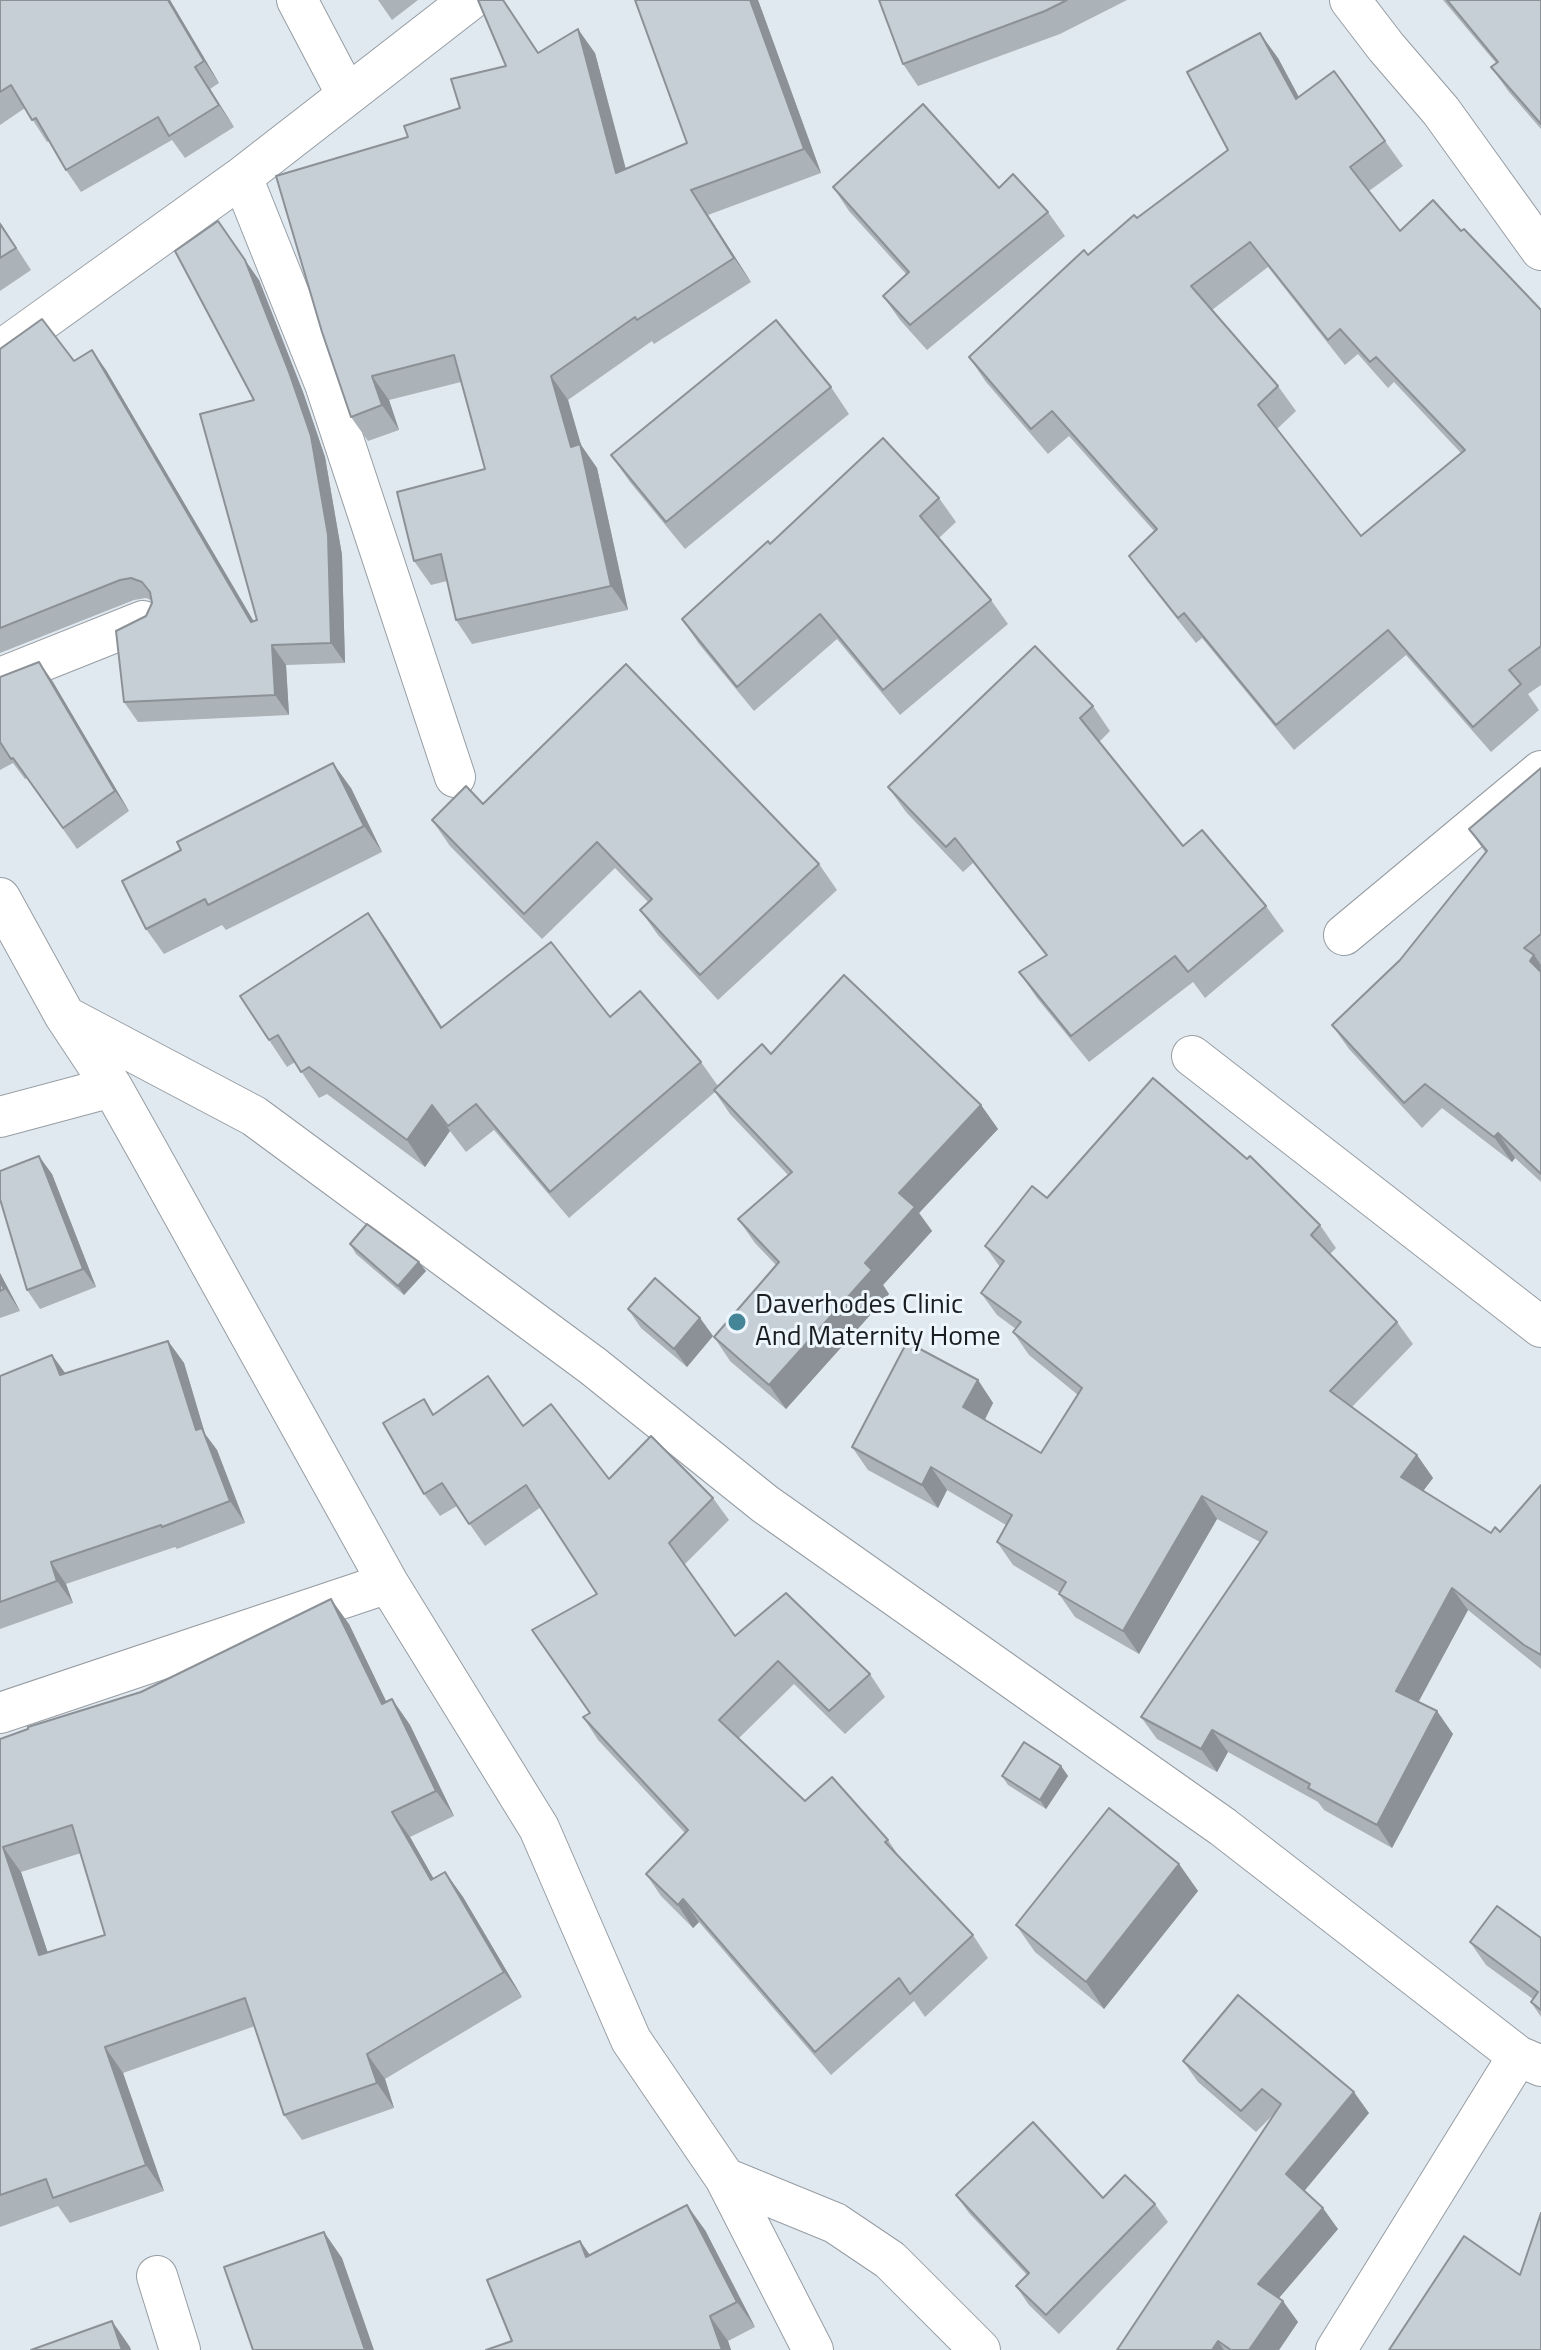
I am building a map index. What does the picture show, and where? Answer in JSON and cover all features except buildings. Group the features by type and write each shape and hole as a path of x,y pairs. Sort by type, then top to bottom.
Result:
{"street":[{"path":"297,0 347,95"},
{"path":"0,351 242,177 470,0"},
{"path":"1350,0 1441,111 1541,250"},
{"path":"242,177 325,384 455,777"},
{"path":"0,678 143,621"},
{"path":"1344,935 1541,771"},
{"path":"0,898 65,1016 112,1087 388,1583 539,1828 631,2040 725,2178 813,2350"},
{"path":"65,1016 254,1116 593,1366 765,1504 1223,1827 1529,2061 1336,2350"},
{"path":"1192,1056 1541,1327"},
{"path":"0,1117 112,1087"},
{"path":"0,1713 388,1583"},
{"path":"725,2178 835,2223 890,2260 980,2350"},
{"path":"157,2276 180,2350"}],"place":[{"name":"Daverhodes Clinic And Maternity Home","path":"737,1322"}]}
